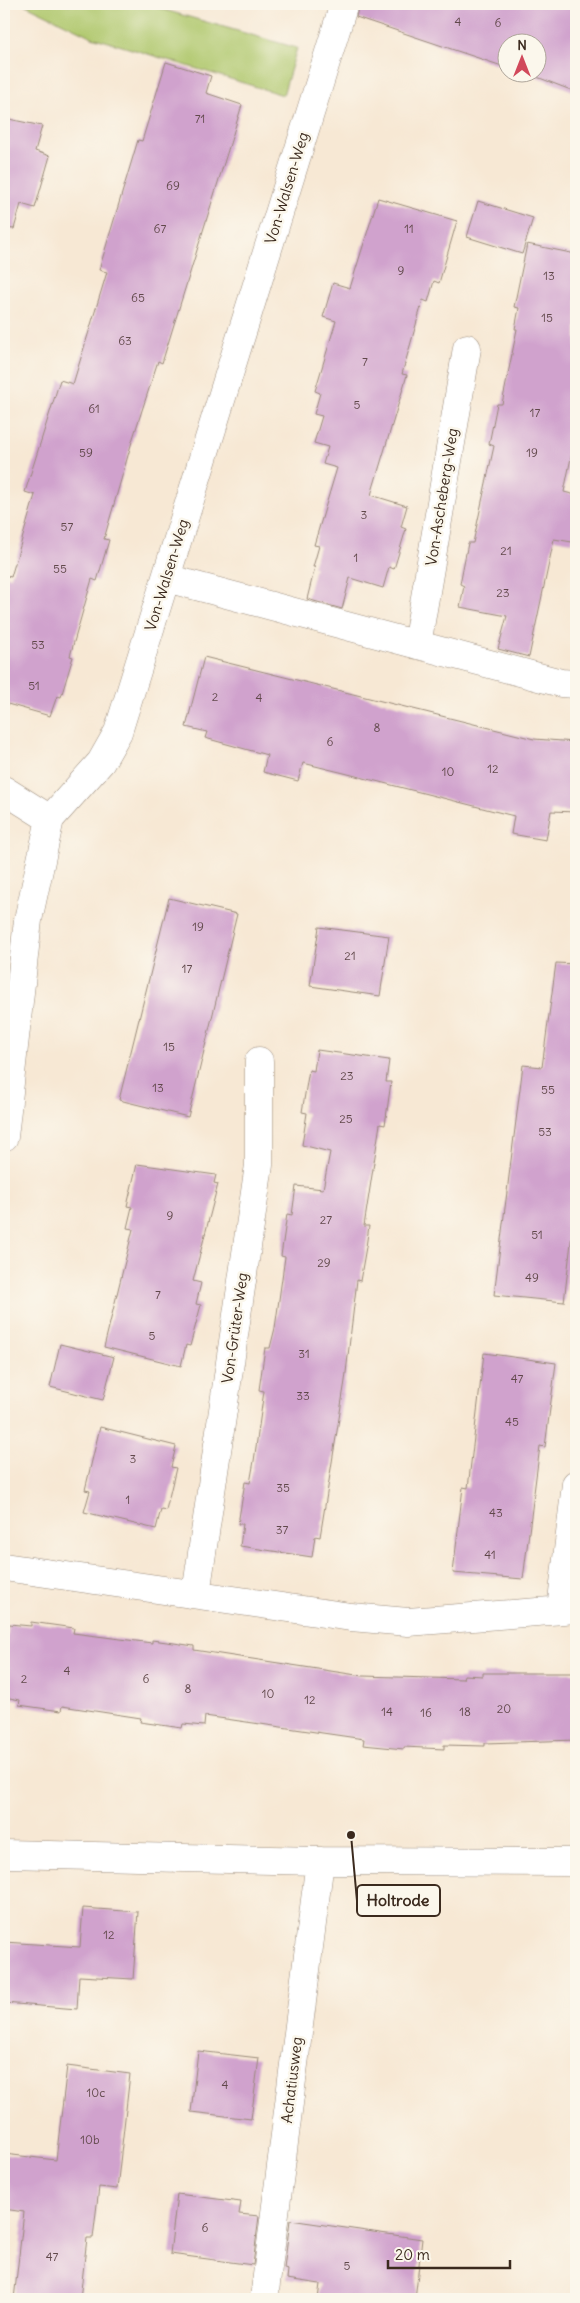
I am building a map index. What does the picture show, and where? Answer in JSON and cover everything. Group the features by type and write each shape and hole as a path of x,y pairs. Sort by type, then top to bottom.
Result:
{"street":[{"name":"Von-Walsen-Weg","path":"4,1137 28,920 50,819 101,762 118,732 344,4"},
{"name":"Von-Ascheberg-Weg","path":"417,645 466,348"},
{"path":"166,578 562,683 576,684"},
{"path":"4,790 50,819"},
{"name":"Von-Grüter-Weg","path":"196,1594 259,1165 259,1061"},
{"path":"4,1567 351,1617 408,1622 569,1609 576,1484"},
{"path":"4,1854 320,1861 576,1862"},
{"name":"Achatiusweg","path":"264,2299 320,1861"}],"green space":[{"path":"24,4 144,4 297,48 283,95 92,37"}],"building":[{"path":"359,4 576,4 576,92 548,81 548,32 498,32 498,65 356,17"},
{"path":"166,62 211,76 206,93 242,105 162,363 158,361 133,438 104,539 109,540 97,581 92,579 70,656 73,657 61,697 57,696 50,716 4,703 4,575 11,577 35,495 25,492 60,380 73,384 107,272 99,270 138,140 142,141"},
{"path":"4,118 42,126 35,151 50,156 35,208 21,204 14,229 4,228"},
{"path":"378,198 457,221 439,283 434,281 428,302 423,300 402,374 407,375 371,495 407,506 401,527 406,529 394,569 389,567 383,588 350,578 342,609 307,599 319,546 314,545 337,468 323,464 328,447 314,443 322,416 314,414 320,393 315,391 336,321 323,317 333,283 350,288"},
{"path":"478,201 533,218 522,254 467,237"},
{"path":"527,244 576,254 576,433 564,492 576,495 576,523 572,542 554,539 529,657 498,649 507,616 460,607 464,586 460,584 468,543 473,543 494,446 489,444 497,404 502,404 517,329 515,329 519,308 514,307"},
{"path":"204,657 534,739 576,742 576,812 551,811 546,840 511,834 514,816 303,763 298,781 263,772 267,755 205,738 207,732 186,727"},
{"path":"169,898 237,914 188,1117 119,1100"},
{"path":"319,927 389,936 380,996 310,986"},
{"path":"556,963 576,964 576,1200 564,1302 494,1295 523,1065 542,1067"},
{"path":"317,1050 389,1060 386,1082 391,1082 385,1125 380,1124 364,1226 369,1226 360,1281 357,1280 345,1381 320,1537 315,1536 312,1557 240,1546 243,1524 238,1524 245,1482 250,1483 254,1461 264,1391 259,1390 265,1348 270,1348 275,1328 285,1257 281,1256 287,1214 292,1215 296,1186 323,1189 330,1152 302,1145 307,1113 302,1112 309,1070 314,1071"},
{"path":"137,1164 216,1175 214,1183 218,1184 193,1281 201,1283 196,1304 201,1305 190,1346 186,1345 181,1366 104,1347 133,1229 127,1228 132,1207 127,1206"},
{"path":"60,1344 114,1357 103,1400 50,1387"},
{"path":"484,1353 556,1363 545,1447 540,1446 523,1579 453,1573 463,1487 468,1488"},
{"path":"100,1427 176,1446 171,1467 176,1468 166,1510 161,1509 156,1529 84,1512 90,1491 85,1490"},
{"path":"31,1622 74,1628 73,1633 152,1643 152,1640 174,1643 194,1646 194,1650 363,1676 463,1679 464,1675 483,1676 483,1673 576,1673 576,1740 485,1743 485,1746 444,1745 444,1749 404,1747 404,1749 363,1745 364,1739 205,1716 204,1726 183,1724 182,1728 140,1722 141,1718 62,1706 61,1711 19,1705 20,1700 4,1697 4,1661 9,1624 31,1626"},
{"path":"83,1908 138,1912 133,1979 79,1976 77,2009 4,2003 4,1942 80,1947"},
{"path":"198,2051 259,2058 251,2119 191,2112"},
{"path":"67,2066 130,2074 117,2189 99,2187 93,2238 87,2238 80,2299 14,2299 24,2212 4,2209 4,2154 56,2160"},
{"path":"177,2194 241,2202 239,2214 259,2216 253,2265 170,2254"},
{"path":"290,2220 422,2239 415,2299 318,2299 320,2284 287,2279 288,2270 284,2269"}],"place":[{"name":"Holtrode","path":"351,1835"}]}
